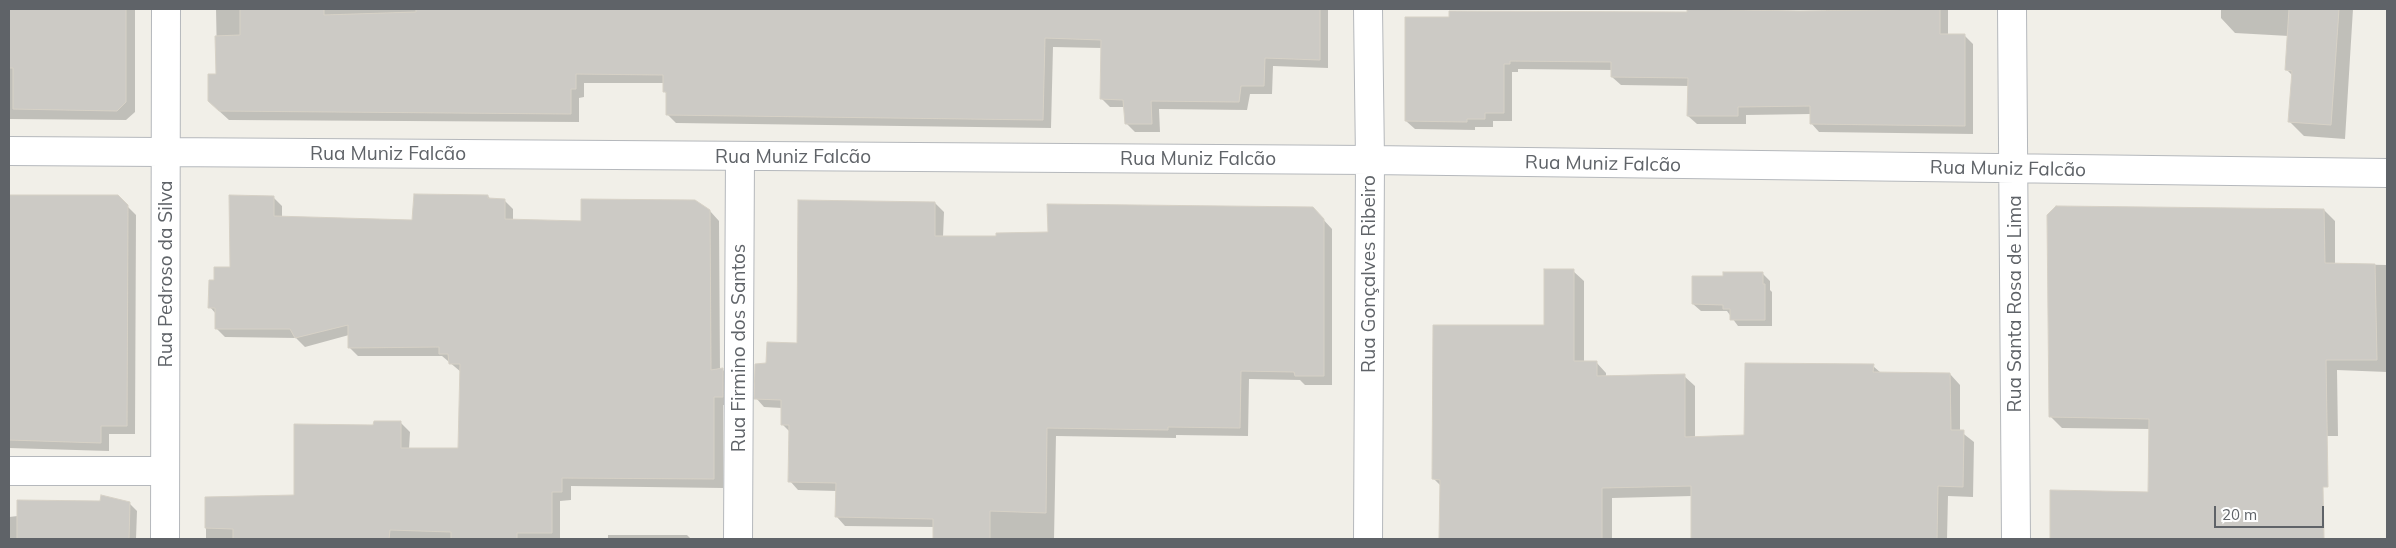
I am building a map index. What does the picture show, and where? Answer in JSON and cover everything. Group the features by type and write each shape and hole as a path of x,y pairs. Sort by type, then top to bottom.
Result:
{"street":[{"name":"Rua Pedroso da Silva","path":"165,539 166,9"},
{"name":"Rua Gonçalves Ribeiro","path":"1368,9 1370,160 1368,539"},
{"name":"Rua Santa Rosa de Lima","path":"2012,9 2015,169 2016,539"},
{"name":"Rua Muniz Falcão","path":"9,151 1370,160 2387,173"},
{"name":"Rua Firmino dos Santos","path":"738,539 740,157"},
{"path":"9,471 165,471"}],"building":[{"path":"9,9 126,9 126,102 117,111 13,109 13,68 9,68"},
{"path":"240,9 324,9 324,15 416,12 416,9 1320,9 1320,60 1265,58 1264,86 1241,86 1239,102 1151,101 1152,124 1125,124 1123,100 1100,99 1101,40 1045,38 1043,120 666,115 666,92 663,92 663,75 576,74 576,89 571,89 571,114 219,111 208,101 208,74 216,74 215,36 240,35"},
{"path":"1687,9 1800,11 1940,9 1940,34 1965,34 1965,126 1810,124 1810,106 1738,107 1738,116 1687,116 1688,78 1611,77 1611,62 1510,61 1510,64 1504,64 1504,113 1485,113 1485,119 1467,119 1467,122 1405,121 1405,17 1449,17 1449,11 1687,12"},
{"path":"2289,9 2339,9 2331,125 2288,122 2292,71 2285,70"},
{"path":"414,194 488,195 488,198 505,199 505,219 581,221 581,199 695,200 710,210 711,370 723,368 723,397 714,397 714,479 562,478 562,492 552,492 552,533 517,533 517,539 451,539 451,532 390,530 389,539 233,539 233,529 205,528 205,497 294,495 294,424 373,425 374,421 401,421 401,448 458,448 460,364 449,364 448,354 439,354 439,347 348,348 348,325 295,338 290,329 215,329 215,308 208,308 209,280 214,280 214,267 230,267 229,195 274,196 274,216 412,220"},
{"path":"9,195 118,195 128,205 127,426 101,426 101,443 9,440"},
{"path":"798,200 935,202 935,236 996,236 996,233 1048,232 1047,204 1313,207 1324,219 1324,376 1295,376 1294,372 1241,371 1240,428 1168,427 1168,430 1047,428 1046,513 990,511 990,539 933,539 933,519 835,517 836,483 788,482 789,425 781,425 781,400 754,399 755,364 766,363 767,342 797,343"},
{"path":"2056,206 2324,209 2325,263 2375,264 2377,360 2326,360 2328,487 2323,487 2324,539 2050,539 2050,490 2148,492 2149,419 2049,417 2047,215"},
{"path":"1544,269 1574,269 1574,361 1597,361 1597,376 1685,374 1685,437 1744,435 1745,363 1874,364 1873,372 1950,373 1951,430 1964,430 1963,487 1938,486 1937,539 1691,539 1691,486 1602,488 1602,539 1439,539 1440,480 1432,479 1433,325 1544,325"},
{"path":"1723,272 1763,272 1765,320 1730,320 1730,309 1723,309 1723,305 1692,304 1692,276 1723,276"},
{"path":"101,495 130,502 129,539 17,539 17,500 100,501"}]}
